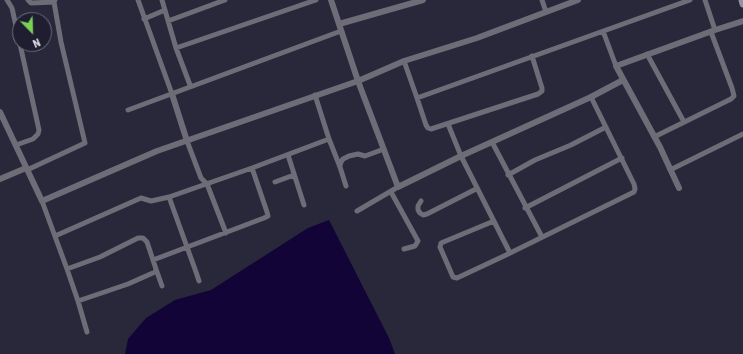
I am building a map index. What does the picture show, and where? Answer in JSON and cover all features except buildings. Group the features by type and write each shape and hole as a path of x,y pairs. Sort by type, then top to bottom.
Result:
{"main road":[{"path":"742,0 743,4"}],"street":[{"path":"7,0 12,8 38,130 38,134 33,139 16,145"},
{"path":"0,179 85,143 54,1 31,3 28,0"},
{"path":"138,0 172,94 187,141 201,178 207,184 226,233"},
{"path":"162,0 176,48 190,86"},
{"path":"168,21 225,0"},
{"path":"176,48 316,0"},
{"path":"331,0 358,81 398,187"},
{"path":"339,24 423,0"},
{"path":"542,0 546,12"},
{"path":"42,201 157,151 358,81 404,61 476,38 578,0"},
{"path":"417,98 690,0"},
{"path":"654,137 731,99 734,96 713,31 705,0"},
{"path":"144,19 165,10"},
{"path":"616,66 743,21"},
{"path":"128,110 341,31"},
{"path":"603,31 616,66 679,188"},
{"path":"647,54 684,122"},
{"path":"404,61 428,128 434,128 541,92 542,88 532,56"},
{"path":"357,211 398,187 460,156 591,97 623,80"},
{"path":"315,95 346,186"},
{"path":"494,221 441,244 440,247 453,277 457,278 634,192 634,184 591,97"},
{"path":"0,112 42,201 78,301 87,332"},
{"path":"448,124 460,156 510,253"},
{"path":"508,175 535,160 571,145 606,127"},
{"path":"670,170 743,134"},
{"path":"55,236 141,198 151,200 169,198 329,139"},
{"path":"492,142 525,208 542,237"},
{"path":"340,166 343,159 349,156 358,154 364,156 384,149"},
{"path":"288,155 304,204"},
{"path":"525,208 622,158"},
{"path":"153,260 188,248 268,216 252,168"},
{"path":"275,182 294,175"},
{"path":"421,201 418,206 418,210 423,215 476,189"},
{"path":"390,192 418,241 415,246 404,250"},
{"path":"169,198 199,281"},
{"path":"67,269 100,257 138,238 143,238 147,242 162,286"},
{"path":"78,301 128,284 155,272 156,269"}],"shaded area":[{"path":"329,220 389,338 395,354 125,354 128,339 146,318 175,300 211,290 308,228"}]}
